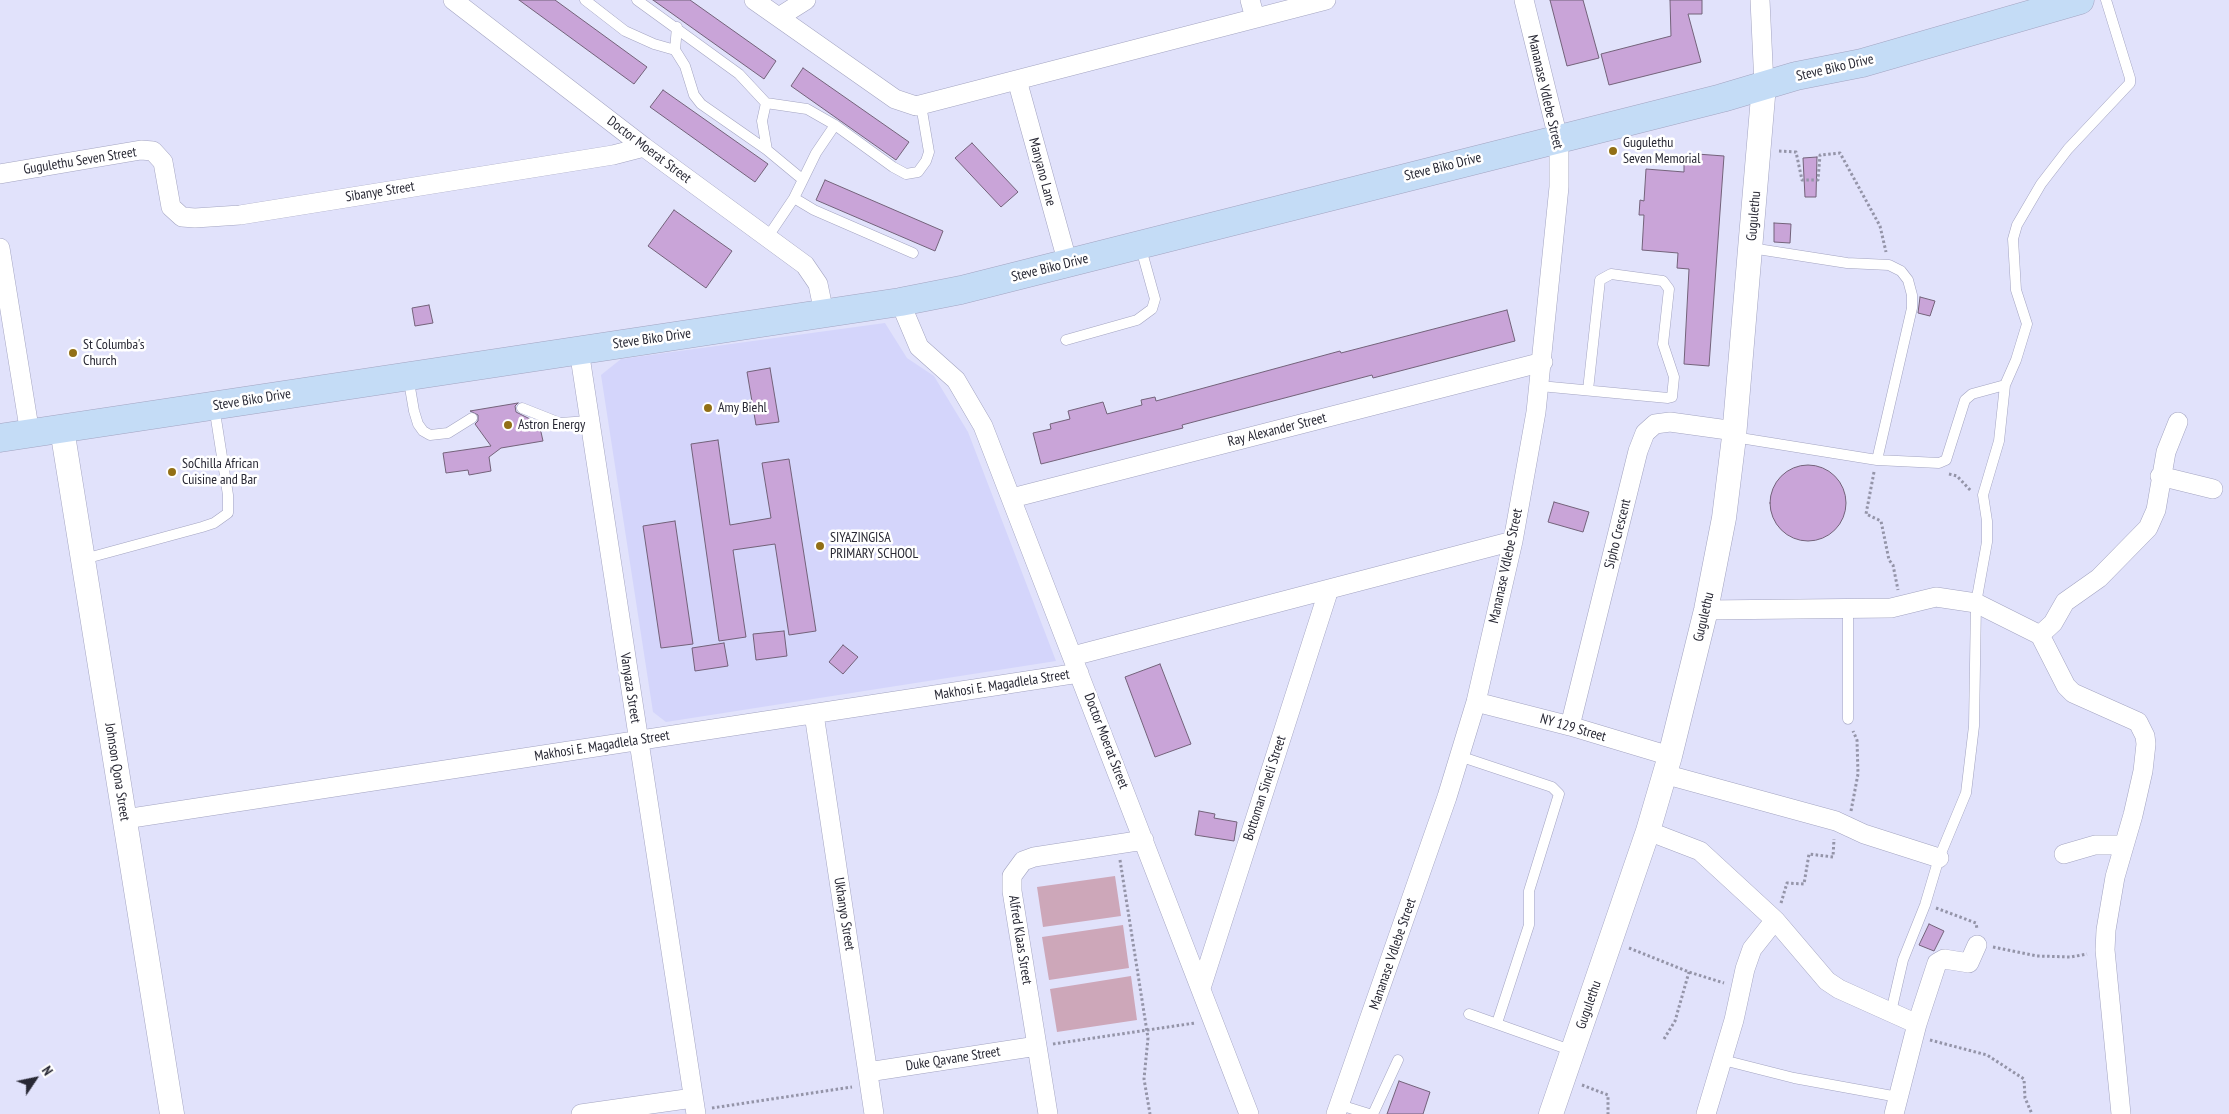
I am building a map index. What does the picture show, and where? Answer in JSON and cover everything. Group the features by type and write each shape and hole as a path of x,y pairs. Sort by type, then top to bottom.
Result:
{"main road":[{"name":"Steve Biko Drive","path":"0,438 28,424 62,429 900,302 1068,264 1140,244 1722,98 1764,93 2080,0"}],"street":[{"name":"Doctor Moerat Street","path":"453,0 644,147 805,265 813,274 818,284 824,313"},
{"path":"754,0 895,99 906,104 921,105 1326,0"},
{"path":"779,18 806,0"},
{"path":"1250,0 1255,18"},
{"name":"Mananase Vdlebe Street","path":"1338,1110 1476,702 1513,541 1540,386 1559,187 1558,138 1524,0"},
{"path":"1760,0 1764,93"},
{"name":"Manyano Lane","path":"1017,80 1068,264"},
{"name":"Gugulethu","path":"1551,1114 1648,831 1667,765 1706,610 1724,518 1734,434 1764,93"},
{"name":"Sibanye Street","path":"159,155 163,162 172,207 182,217 195,218 240,215 613,156 644,147"},
{"name":"Gugulethu Seven Street","path":"0,174 141,150 153,151 159,155"},
{"path":"0,248 28,424"},
{"name":"Doctor Moerat Street","path":"900,302 919,347 956,380 983,426 1249,1114"},
{"name":"Vanyaza Street","path":"579,350 695,1107"},
{"name":"Ray Alexander Street","path":"1012,498 1543,362"},
{"name":"Sipho Crescent","path":"1570,726 1638,451 1645,432 1655,424 1670,422 1734,434"},
{"path":"2040,635 2053,622 2066,602 2099,578 2148,528 2156,510 2160,476 2166,452 2178,422"},
{"name":"Johnson Qona Street","path":"62,429 172,1114"},
{"path":"2160,476 2213,489"},
{"name":"Makhosi E. Magadlela Street","path":"125,819 814,714 1076,665 1329,589 1513,541"},
{"name":"Bottoman Sineli Street","path":"1201,988 1329,589"},
{"path":"1706,610 1891,608 1936,596 1976,603 2040,635 2066,686 2073,694 2138,722 2145,736 2143,771 2113,886 2105,950 2121,1114"},
{"name":"NY 129 Street","path":"1476,702 1570,726 1667,765 1842,823 1864,834 1939,858"},
{"name":"Ukhanyo Street","path":"814,714 874,1114"},
{"path":"1648,831 1700,851 1775,920 1827,981 1852,997 1891,1012 1916,1030"},
{"name":"Alfred Klaas Street","path":"1048,1114 1012,891 1012,876 1023,861 1034,858 1144,840"},
{"path":"2064,854 2100,844 2123,845"},
{"path":"1706,1114 1723,1060 1752,949 1775,920"},
{"path":"1896,1105 1916,1030 1937,963 1944,958 1970,963 1978,944"},
{"name":"Duke Qavane Street","path":"869,1078 1037,1046"},
{"path":"580,1114 695,1107"}],"lane":[{"path":"585,0 626,31 654,44 675,50"},
{"path":"637,0 677,27 739,74 766,103 807,109 835,124 900,172 913,174 922,168 929,152 921,105"},
{"path":"1891,1012 1903,960 1925,905 1939,858 1966,793 1974,726 1976,603 1987,542 1987,521 1982,495 1991,475 1999,441 2005,385 2016,360 2027,324 2016,290 2013,239 2017,225 2036,191 2068,149 2130,83 2106,0"},
{"path":"677,27 675,50 685,66 694,95 701,104 766,150 802,179"},
{"path":"766,103 762,121 766,150"},
{"path":"767,238 794,198 802,179 835,124"},
{"path":"794,198 814,210 913,253"},
{"path":"1066,340 1137,320 1152,309 1156,299 1140,244"},
{"path":"1751,248 1847,263 1888,265 1901,271 1908,280 1912,295 1912,308 1877,460"},
{"path":"1540,386 1668,398 1672,397 1674,377 1663,344 1669,289 1666,284 1611,274 1600,280 1588,390"},
{"path":"408,376 418,424 430,435 448,433 472,418"},
{"path":"1734,434 1877,460 1939,463 1948,458 1965,400 1972,394 2005,385"},
{"path":"84,559 202,527 214,523 228,513 228,495 214,405"},
{"path":"522,408 560,423 589,421"},
{"path":"1848,607 1848,718"},
{"path":"1459,756 1552,787 1559,794 1528,892 1528,925 1497,1023"},
{"path":"1469,1014 1573,1051"},
{"path":"1373,1114 1398,1060"},
{"path":"1723,1060 1896,1105"},
{"path":"1338,1110 1369,1114"}],"path":[{"path":"1760,151 1796,152 1802,180 1818,180 1820,155 1840,153 1880,226 1888,265"},
{"path":"1877,460 1866,514 1881,521 1901,605"},
{"path":"1939,463 1946,474 1957,476 1972,491 1982,495"},
{"path":"1775,920 1787,883 1804,884 1809,854 1833,857 1858,774 1857,740 1848,718"},
{"path":"1118,844 1147,1031 1144,1080 1150,1114"},
{"path":"1925,905 1956,914 1976,923 1978,944 2037,956 2071,957 2105,950"},
{"path":"1611,939 1689,972 1740,990"},
{"path":"1664,1039 1675,1021 1689,972"},
{"path":"1037,1046 1213,1020"},
{"path":"1916,1030 1987,1055 2024,1079 2025,1098 2032,1114"},
{"path":"1564,1077 1608,1095 1608,1114"},
{"path":"695,1107 869,1078"}],"shaded area":[{"name":"SIYAZINGISA PRIMARY SCHOOL","path":"885,323 907,358 934,376 968,432 1056,661 666,722 653,712 601,375 621,359"},
{"path":"1115,876 1121,916 1043,927 1037,887"},
{"path":"1123,925 1129,968 1049,980 1042,937"},
{"path":"1131,976 1137,1020 1057,1032 1050,989"}],"building":[{"path":"519,0 555,0 647,67 634,84"},
{"path":"653,0 690,0 776,61 764,79"},
{"path":"1550,0 1583,0 1599,58 1567,66"},
{"path":"1670,0 1702,0 1702,14 1688,14 1701,62 1609,85 1601,54 1671,36"},
{"path":"803,68 909,142 896,160 791,86"},
{"path":"663,90 768,164 755,182 650,107"},
{"path":"972,143 1018,192 1001,207 955,158"},
{"path":"1697,154 1724,156 1709,366 1684,364 1689,269 1677,268 1678,253 1642,250 1644,215 1639,215 1640,200 1644,201 1646,169 1684,172 1684,163 1697,164"},
{"path":"1817,157 1816,197 1805,197 1803,158"},
{"path":"825,180 943,231 935,251 816,200"},
{"path":"674,210 732,251 706,288 648,246"},
{"path":"1774,223 1791,224 1790,243 1774,242"},
{"path":"1920,297 1935,301 1930,316 1918,313"},
{"path":"429,305 433,323 415,326 412,308"},
{"path":"1507,310 1515,341 1373,378 1372,375 1182,425 1183,428 1041,464 1033,433 1051,429 1050,424 1070,419 1068,411 1103,402 1107,414 1142,405 1141,400 1155,397 1156,401 1340,351 1341,353"},
{"path":"770,368 779,422 756,425 747,372"},
{"path":"518,403 515,406 516,412 530,419 541,432 543,441 501,448 489,457 491,471 469,475 468,470 446,473 443,453 491,446 475,424 478,421 478,415 470,411"},
{"path":"718,440 730,525 771,518 762,463 789,459 816,631 789,635 775,544 733,550 746,637 719,641 691,444"},
{"path":"1808,465 1822,468 1835,476 1843,489 1846,503 1843,517 1835,530 1822,538 1808,541 1794,538 1781,530 1773,517 1770,503 1773,489 1781,476 1794,468"},
{"path":"1554,502 1589,512 1583,532 1548,522"},
{"path":"675,521 693,644 661,648 643,526"},
{"path":"784,631 787,656 756,660 753,634"},
{"path":"724,643 728,666 695,671 692,648"},
{"path":"843,645 858,657 843,674 829,662"},
{"path":"1160,664 1191,744 1155,757 1125,677"},
{"path":"1199,811 1215,814 1214,818 1237,822 1234,841 1195,835"},
{"path":"1929,924 1944,931 1934,951 1919,945"},
{"path":"1399,1081 1430,1092 1423,1114 1387,1114"}],"place":[{"name":"Gugulethu Seven Memorial","path":"1613,151"},
{"name":"St Columba's Church","path":"73,353"},
{"name":"Amy Biehl","path":"708,408"},
{"name":"Astron Energy","path":"508,425"},
{"name":"SoChilla African Cuisine and Bar","path":"172,472"},
{"name":"SIYAZINGISA PRIMARY SCHOOL","path":"820,546"}]}
